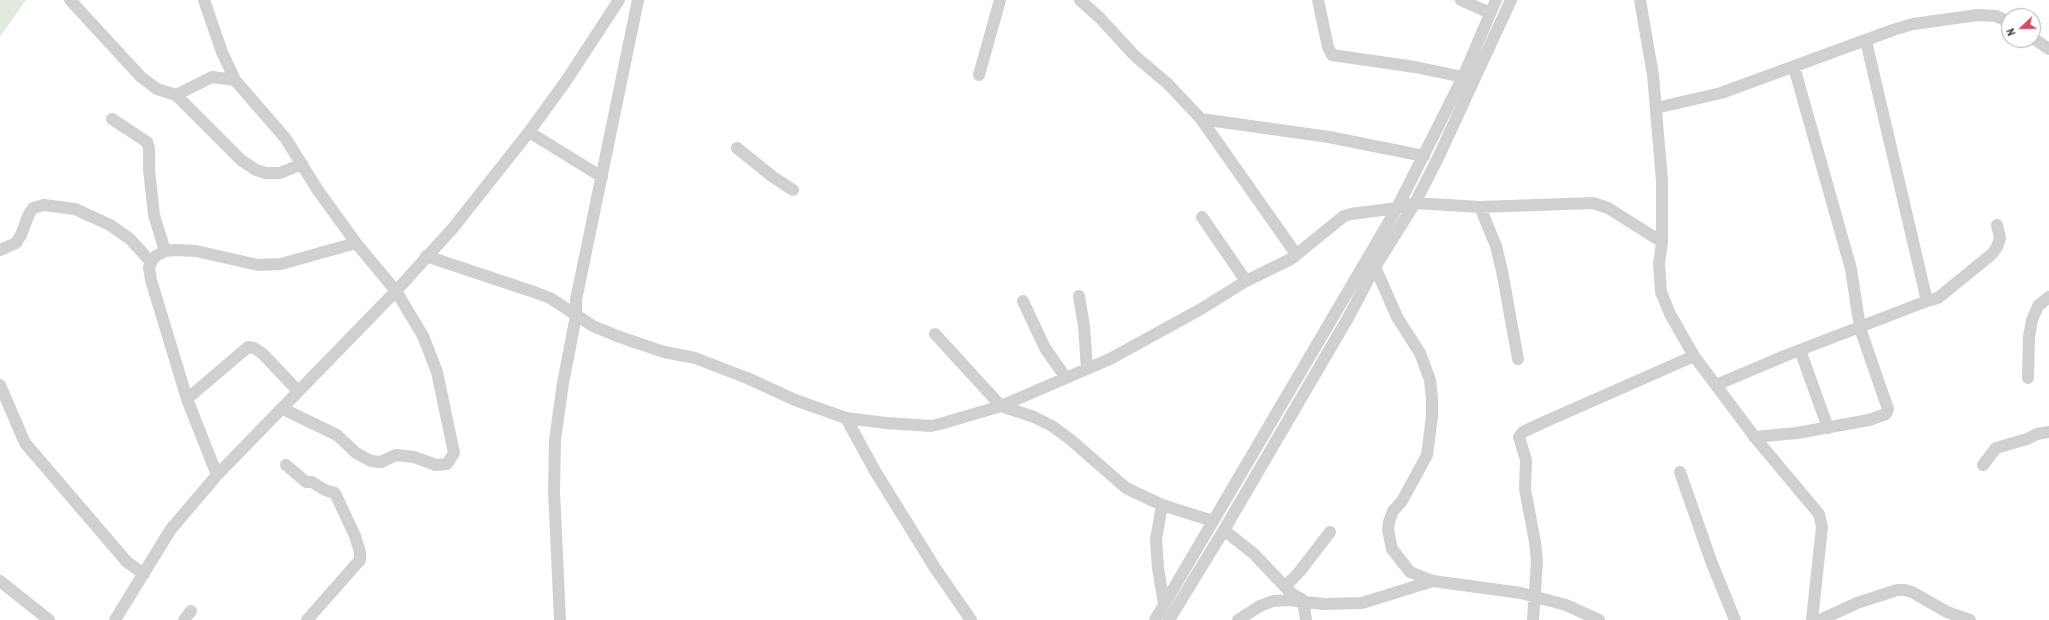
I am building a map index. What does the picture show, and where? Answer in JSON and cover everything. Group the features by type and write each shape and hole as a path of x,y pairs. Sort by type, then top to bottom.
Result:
{"street":[{"path":"70,0 141,77 158,89 176,95 241,160 256,170 266,173 280,173 302,164"},
{"path":"204,0 224,56 235,80 286,139 356,242 396,291 423,336 437,372 454,453 447,464 436,465 414,457 396,456 381,462 371,461 356,453 337,435 283,409"},
{"path":"115,620 172,529 217,476 248,442 283,409 298,391 396,291 426,256 453,228 529,132 566,81 619,0"},
{"path":"560,620 554,491 555,440 563,383 576,316 576,300 638,0"},
{"path":"979,75 1000,0"},
{"path":"1080,0 1100,18 1135,56 1168,84 1201,119 1296,254"},
{"path":"1318,0 1328,47 1332,55 1415,67 1463,77"},
{"path":"1461,0 1490,13"},
{"path":"1155,620 1397,208 1463,77 1496,0"},
{"path":"1169,620 1224,530 1348,318 1375,267 1415,203 1438,158 1511,0"},
{"path":"1640,0 1647,35 1656,108 1662,181 1662,242 1658,264 1661,292 1670,314 1694,356 1754,437 1819,514 1822,527 1812,620"},
{"path":"1656,108 1721,93 1913,24 1978,14 1996,16 2001,18"},
{"path":"1866,41 1927,301"},
{"path":"176,95 212,77 224,56"},
{"path":"1754,437 1828,428 1881,417 1886,414 1888,409 1860,328 1851,269 1794,67"},
{"path":"212,77 235,80"},
{"path":"112,119 147,142 150,148 149,169 154,215 164,251"},
{"path":"1201,119 1329,137 1424,156"},
{"path":"529,132 602,176"},
{"path":"738,148 773,177 792,190"},
{"path":"426,256 550,298 576,316 616,336 664,352 695,358 747,378 795,400 846,418 886,423 931,426 1001,406 1110,359 1201,309 1246,281 1291,259 1344,216 1359,212 1397,208 1415,203 1480,207 1593,203 1608,208 1662,242"},
{"path":"0,250 16,243 22,235 29,214 33,208 44,204 75,209 110,225 130,239 151,262"},
{"path":"1480,207 1496,246 1518,359"},
{"path":"1202,217 1246,281"},
{"path":"1716,385 1800,350 1938,298 1992,254 1997,247 2000,238 1997,225"},
{"path":"217,476 188,399 151,280 149,268 151,262 156,256 164,251 196,251 258,265 281,264 356,242"},
{"path":"1375,267 1397,317 1420,354 1430,380 1432,399 1432,416 1427,455 1402,500 1393,511 1388,530 1392,549 1410,572 1433,581 1507,590 1566,605 1599,620"},
{"path":"1079,296 1084,326 1087,369"},
{"path":"2028,378 2029,337 2032,320 2038,306 2049,297"},
{"path":"1023,301 1045,348 1066,378"},
{"path":"935,334 1001,406 1034,417 1052,426 1071,440 1126,488 1162,505 1213,521"},
{"path":"188,399 248,347 254,348 262,353 298,391"},
{"path":"1800,350 1828,428"},
{"path":"1534,620 1536,598 1535,542 1525,489 1526,460 1519,437 1523,432 1542,423 1694,356"},
{"path":"0,385 25,443 127,562 144,574"},
{"path":"846,418 875,471 934,568 971,620"},
{"path":"1983,465 1996,448 2027,439 2037,434 2049,432"},
{"path":"286,465 306,482 312,482 325,490 335,493 360,552 360,560 307,620"},
{"path":"1680,472 1711,561 1735,620"},
{"path":"1162,505 1156,540 1158,568 1164,604"},
{"path":"1224,530 1254,554 1285,587 1304,600 1306,620"},
{"path":"1285,587 1300,571 1330,532"},
{"path":"0,581 49,620"},
{"path":"1238,620 1260,606 1273,601 1304,600 1324,604 1362,603 1433,581"},
{"path":"1820,620 1857,603 1897,590 1905,590 1912,592 1947,612 1970,620"}],"shaded area":[{"path":"0,0 26,0 0,37"}]}
